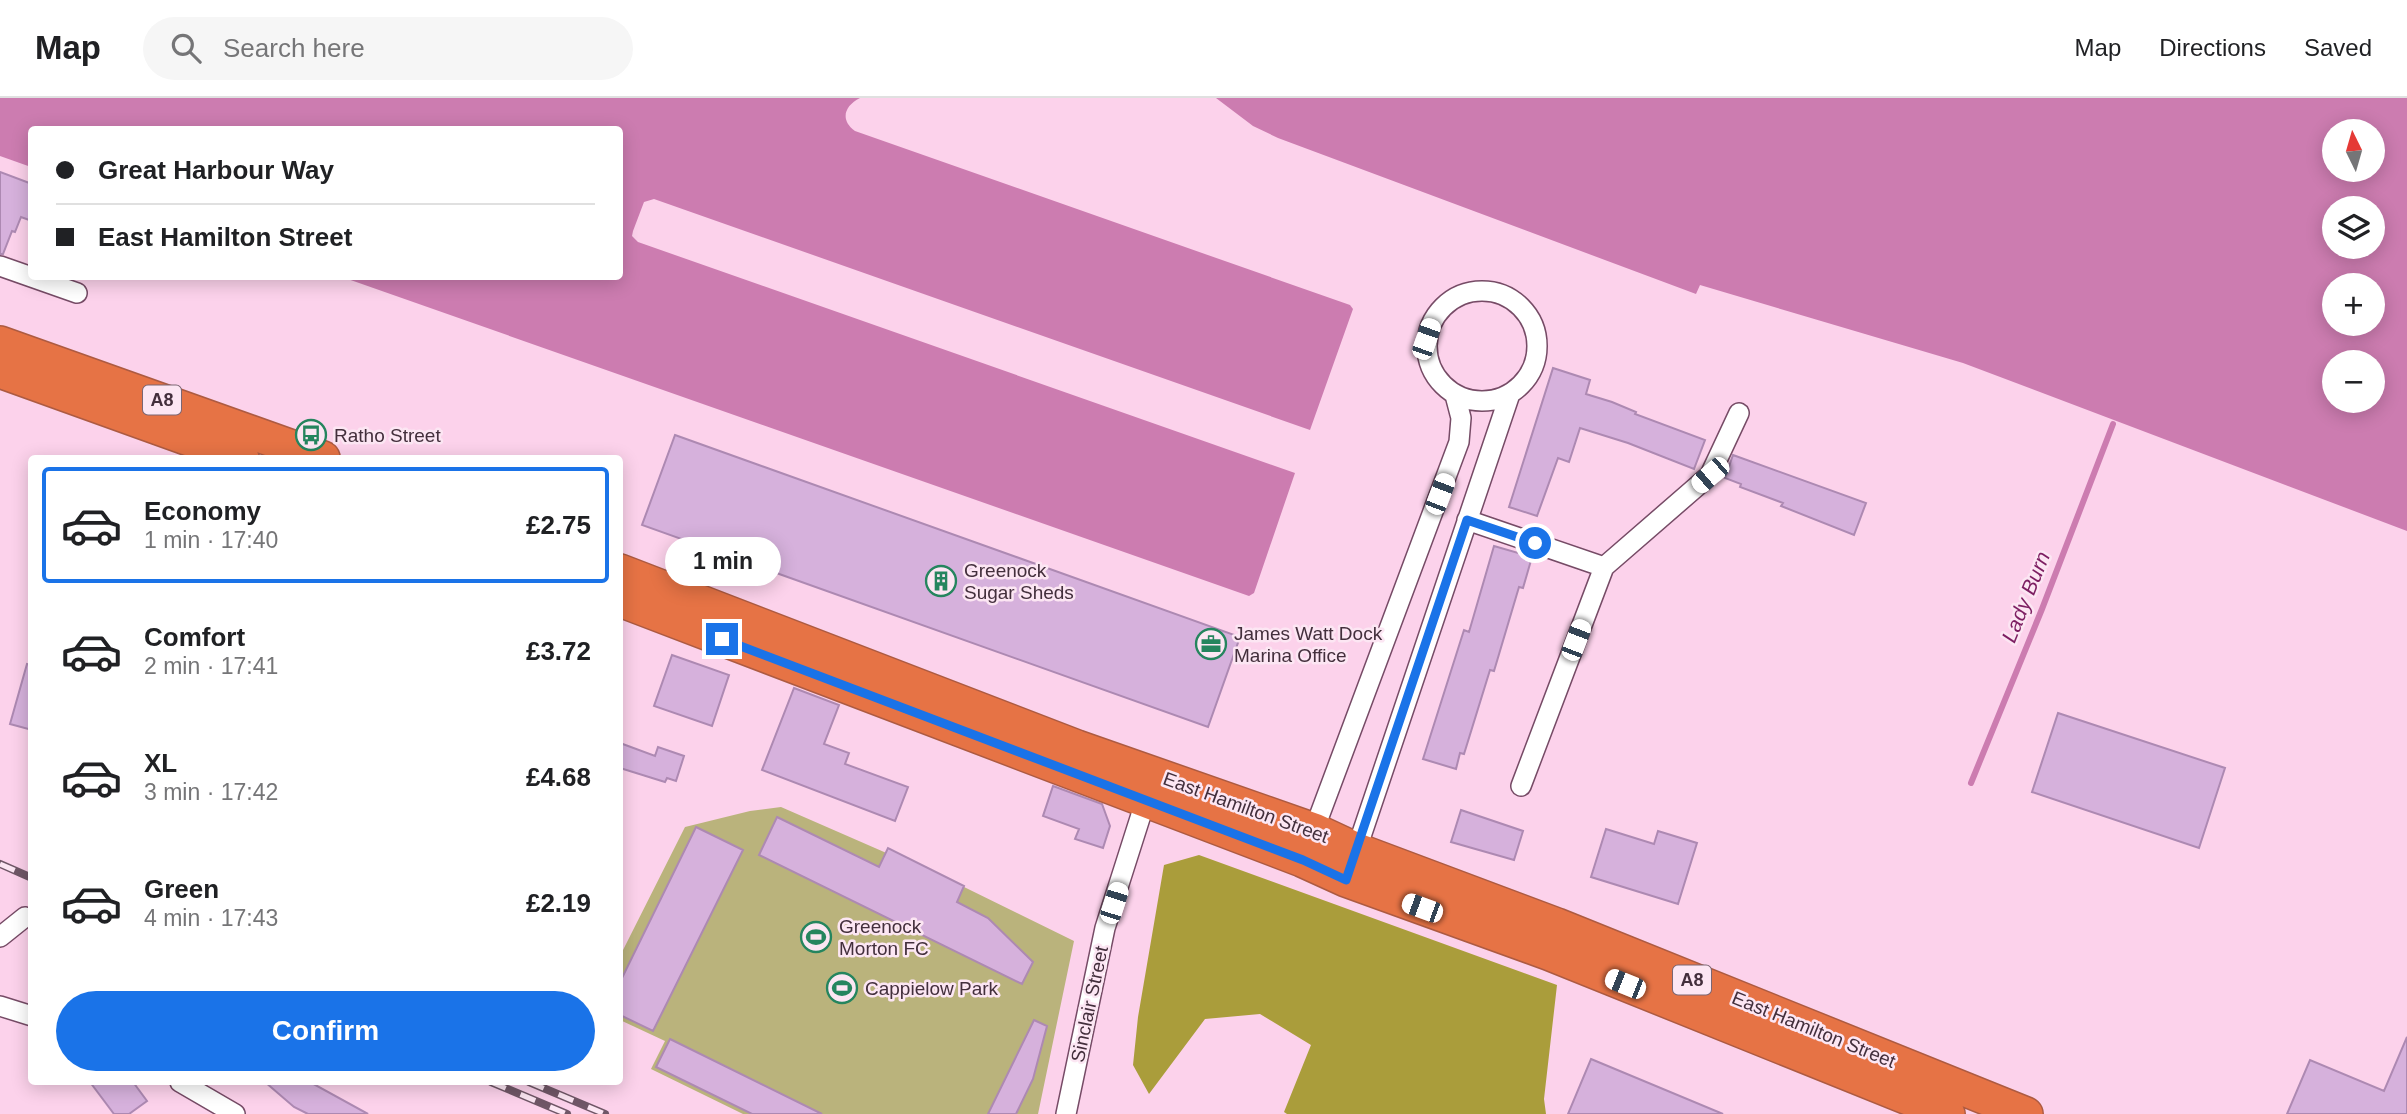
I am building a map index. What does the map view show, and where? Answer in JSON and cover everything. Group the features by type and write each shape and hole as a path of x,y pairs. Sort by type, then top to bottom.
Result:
{"highway":[{"name":"A8","path":"6,365 234,455"},
{"name":"A8","path":"6,365 313,455"},
{"name":"East Hamilton Street","path":"623,573 727,627"},
{"name":"East Hamilton Street","path":"623,601 727,627 1077,747 1150,788 1308,845 1548,953 1948,1114"},
{"name":"East Hamilton Street","path":"1351,865 1557,925 2026,1114"}],"street":[{"path":"0,266 28,276"},
{"path":"40,280 77,293"},
{"path":"1474,290 1500,292 1521,306 1535,327 1537,352 1529,376 1510,394 1483,402 1454,395 1438,381 1428,361 1426,339 1433,318 1450,299 1474,290"},
{"path":"1351,865 1510,394"},
{"path":"1308,845 1459,442 1461,418 1454,395"},
{"path":"1521,786 1604,567 1710,475 1739,413"},
{"path":"1467,520 1604,567"},
{"name":"Sinclair Street","path":"1066,1114 1105,928 1150,788"},
{"path":"0,937 24,917"},
{"path":"0,1006 28,1015"},
{"path":"185,1085 235,1114"}],"shaded area":[{"path":"0,98 860,98 850,105 846,113 847,122 855,131 1350,305 1353,309 1310,430 654,199 644,202 633,231 632,236 638,242 1295,473 1254,593 1249,596 351,280 623,280 623,126 28,126 28,166 0,156"},
{"path":"1216,98 2407,98 2407,531 1963,363 1700,285 1696,294 1278,138 1253,126"},
{"name":"Cappielow Park","path":"781,807 962,886 1074,941 1038,1114 743,1114 651,1069 665,1041 623,1021 623,950 685,827 750,811"},
{"path":"1199,855 1557,985 1544,1099 1546,1114 1287,1114 1284,1112 1311,1045 1260,1014 1205,1019 1149,1094 1133,1065 1138,1017 1164,865"}],"building":[{"path":"0,172 28,182 28,220 21,217 3,254 0,254"},
{"path":"1553,368 1590,380 1586,394 1705,440 1694,469 1628,443 1580,428 1569,462 1558,458 1537,516 1509,507"},
{"name":"Greenock Sugar Sheds","path":"675,435 1240,637 1208,727 642,525"},
{"path":"1733,455 1866,503 1854,535 1781,506 1783,503 1740,487 1741,484 1725,478"},
{"path":"1494,546 1532,557 1523,588 1519,587 1494,671 1490,670 1464,754 1460,753 1456,769 1423,759 1464,630 1469,632"},
{"path":"672,655 729,675 712,726 654,706"},
{"path":"27,664 28,664 28,729 10,724"},
{"path":"794,688 839,705 824,744 849,753 845,764 908,787 895,821 762,770"},
{"path":"2058,713 2225,768 2199,848 2032,792"},
{"path":"623,744 655,756 658,747 684,756 676,781 667,778 665,782 623,769"},
{"path":"1053,786 1102,804 1110,826 1103,848 1075,839 1079,829 1043,816"},
{"path":"1461,810 1523,831 1514,860 1451,842"},
{"path":"777,817 879,867 888,848 964,886 957,902 988,918 1033,962 1022,984 759,855"},
{"path":"696,827 743,850 653,1031 623,1016 623,976"},
{"path":"1606,829 1654,844 1658,831 1697,843 1678,904 1591,877"},
{"path":"1034,1020 1047,1026 1033,1079 1016,1114 988,1114"},
{"path":"2407,1037 2407,1114 2287,1114 2310,1060 2384,1091"},
{"path":"670,1039 822,1114 752,1114 656,1067"},
{"path":"1591,1059 1723,1114 1568,1114"},
{"path":"92,1085 135,1085 147,1101 129,1114 114,1114"},
{"path":"268,1085 315,1085 368,1114 308,1114 294,1107"}],"waterway":[{"name":"Lady Burn","path":"1971,783 2113,424"}],"railway":[{"path":"0,864 28,876"},
{"path":"498,1085 567,1114"},
{"path":"536,1085 605,1114"}],"place":[{"name":"Ratho Street","path":"311,435"},
{"name":"Greenock Sugar Sheds","path":"941,581"},
{"name":"James Watt Dock Marina Office","path":"1211,644"},
{"name":"Greenock Morton FC","path":"816,937"},
{"name":"Cappielow Park","path":"842,988"}],"route":[{"path":"722,639 1303,860 1346,880 1467,520 1535,543"}]}
